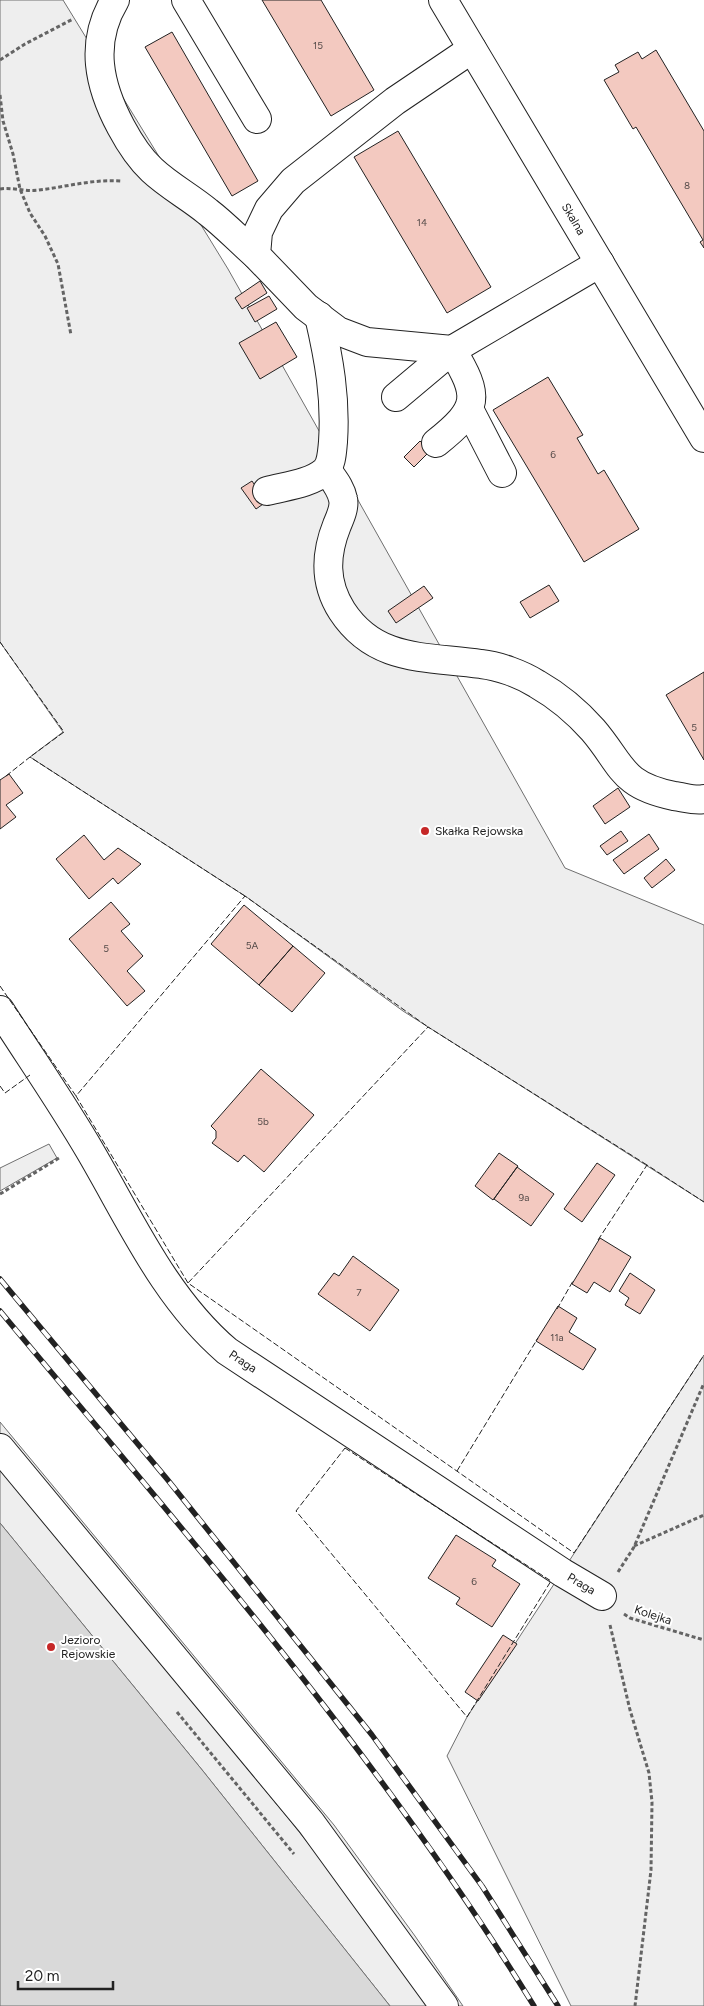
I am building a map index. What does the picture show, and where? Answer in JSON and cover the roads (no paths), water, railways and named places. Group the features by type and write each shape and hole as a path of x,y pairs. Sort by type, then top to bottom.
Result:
{"street":[{"path":"114,0 108,11 100,41 99,72 108,104 130,144 152,170 209,213 256,254 306,307 338,330 367,342 452,350"},
{"path":"186,0 258,119"},
{"name":"Skalna","path":"443,0 704,438"},
{"path":"256,254 258,232 269,209 293,181 395,101 472,49"},
{"path":"396,397 452,350 600,263"},
{"path":"267,491 312,480 327,470 331,459 335,409 332,377 319,316"},
{"path":"332,377 346,358 367,342"},
{"path":"436,442 468,414 472,399 470,384 452,350"},
{"path":"469,409 502,473"},
{"path":"327,470 340,490 344,502 328,548 328,575 332,590 342,612 362,635 378,646 409,656 482,664 507,671 536,683 578,715 594,731 619,768 639,785 670,795 698,800 704,799"},
{"name":"Praga","path":"0,1010 85,1142 175,1297 218,1344 563,1573 602,1596"},
{"path":"0,1448 311,1823 444,2006"}],"railway":[{"path":"0,1279 167,1479 372,1735 482,1886 558,2006"},
{"path":"0,1311 211,1564 347,1736 475,1914 534,2006"}],"place":[{"name":"Skałka Rejowska","path":"425,831"},
{"name":"Jezioro Rejowskie","path":"51,1647"}]}
